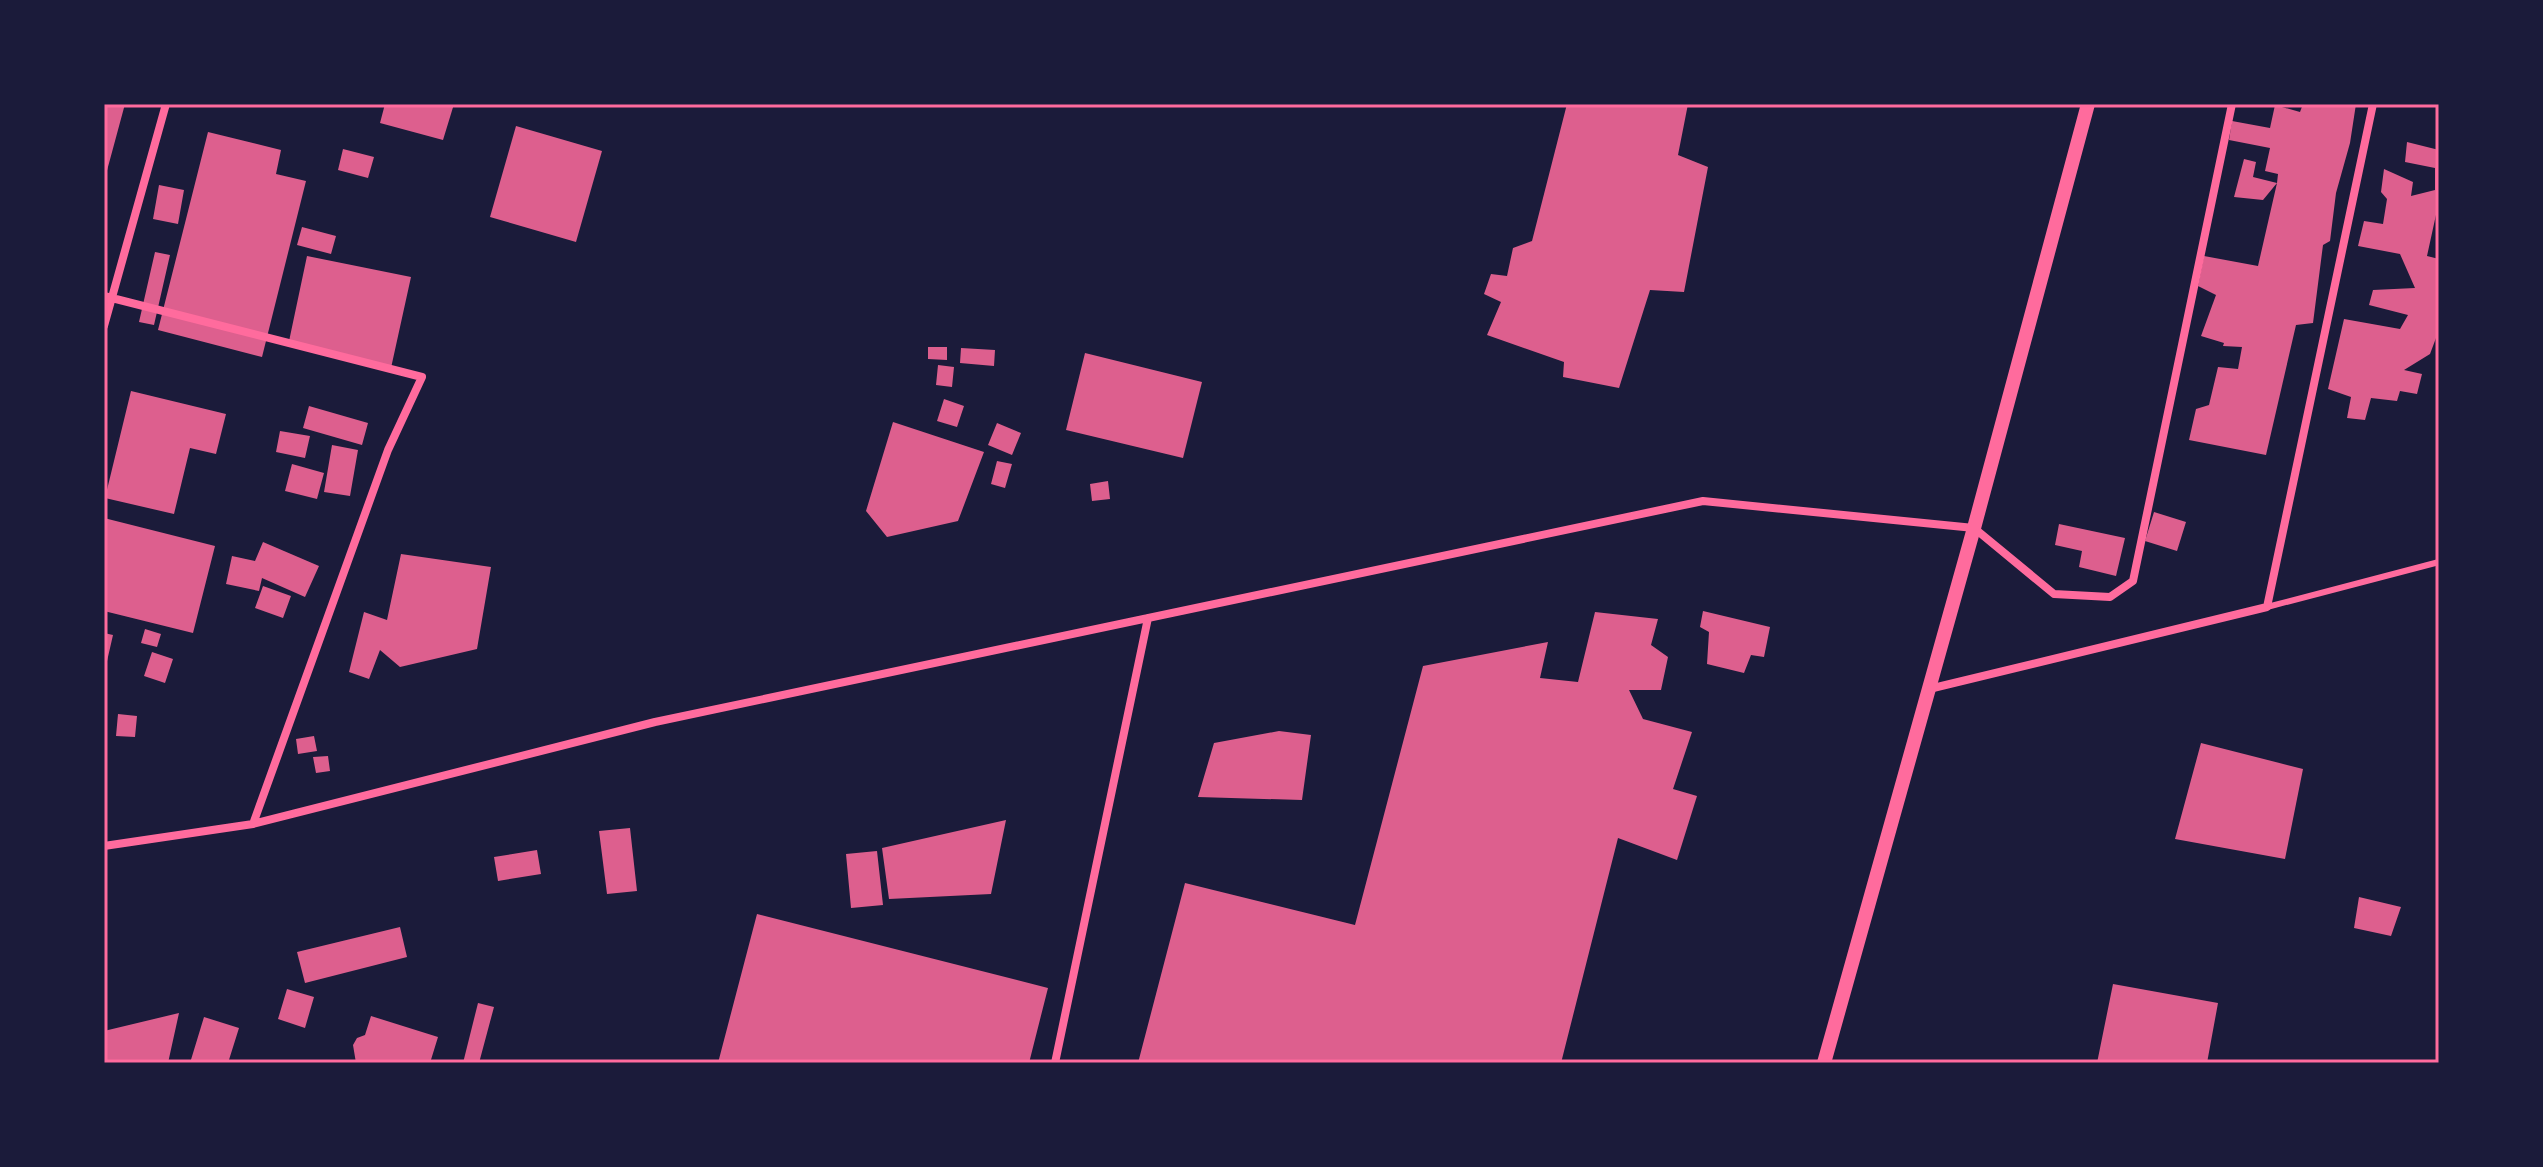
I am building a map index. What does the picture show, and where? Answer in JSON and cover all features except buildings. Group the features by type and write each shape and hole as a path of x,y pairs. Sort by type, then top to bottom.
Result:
{"street":[{"path":"104,326 108,297 166,104"},
{"path":"1824,1063 1974,528 2088,104"},
{"path":"104,846 253,824 655,722 1703,501 1974,528 2054,594 2110,597 2133,581 2232,104"},
{"path":"1929,689 2267,607 2373,104"},
{"path":"108,297 422,377 388,450 253,824"},
{"path":"1055,1063 1148,618"}],"lane":[{"path":"2267,607 2439,562"}]}
